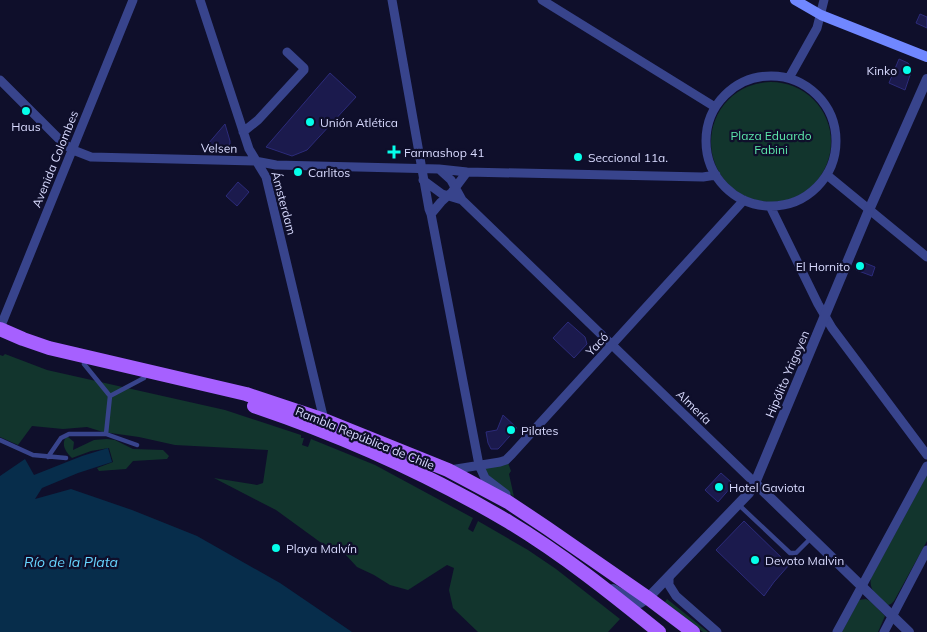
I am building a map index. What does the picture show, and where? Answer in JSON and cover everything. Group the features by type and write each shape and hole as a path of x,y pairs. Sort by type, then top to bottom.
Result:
{"main road":[{"path":"795,0 821,15 927,57"},
{"name":"Rambla República de Chile","path":"0,328 23,339 50,348 246,394 324,420 448,470 508,502 648,598 692,632"},
{"name":"Rambla República de Chile","path":"0,338 28,350 242,402 310,426 393,460 440,483 510,523 598,584 659,632"}],"street":[{"name":"Avenida Colombes","path":"0,328 133,0"},
{"name":"Ámsterdam","path":"200,0 249,149 266,177 324,420"},
{"path":"392,0 429,209 479,465 482,475 506,494 508,502"},
{"path":"542,0 715,106"},
{"path":"789,78 817,28 824,0"},
{"path":"243,132 258,120 304,70 287,52"},
{"path":"765,76 789,78 815,93 832,117 836,146 833,161 827,175 819,185 809,194 798,200 770,206 754,204 733,194 716,175 710,165 706,141 710,117 715,106 731,89 747,80 765,76"},
{"name":"Hipólito Yrigoyen","path":"648,598 749,493 755,483 869,210 927,79"},
{"name":"Velsen","path":"0,80 73,150 91,157 255,161 276,165 466,172 703,177 716,175"},
{"name":"Almería","path":"420,155 448,176 462,200 909,632"},
{"name":"Almería","path":"411,170 424,181 448,196 462,200"},
{"path":"431,214 456,187 466,172"},
{"path":"827,175 927,257"},
{"name":"Yacó","path":"448,470 506,460 744,200"},
{"path":"770,206 832,328 927,455"},
{"path":"837,632 927,466"},
{"path":"884,632 927,550"},
{"path":"669,576 669,585 676,596 717,632"},
{"path":"598,584 614,589 637,603 648,598"}],"lane":[{"path":"84,364 110,396 106,434"},
{"path":"110,396 144,378"},
{"path":"48,457 61,438 69,434 106,434 137,445"},
{"path":"0,440 33,456 66,458"},
{"path":"738,504 790,553 796,554 811,538"}],"green space":[{"name":"Plaza Eduardo Fabini","path":"771,82 794,86 814,99 827,119 831,142 827,165 814,185 794,198 771,202 748,198 728,185 715,165 711,142 715,119 728,99 748,86"},
{"path":"5,354 47,370 225,410 301,435 301,438 304,438 302,445 308,447 311,439 375,465 473,518 468,529 473,532 478,521 528,550 556,569 620,619 608,632 478,632 453,608 449,590 454,568 447,565 408,590 390,585 357,567 345,554 320,542 276,510 214,478 257,485 263,483 268,450 175,445 103,432 87,427 63,429 32,426 18,445 0,437 0,355 3,356"},
{"path":"67,436 74,442 73,450 94,440 107,439 115,440 133,449 163,450 169,456 167,459 133,461 126,469 99,471 97,468 113,462 109,448 91,451 72,458 64,445"},
{"path":"508,463 511,471 509,474 514,497 487,475 484,468"},
{"path":"927,475 927,541 894,601 888,605 873,590 870,582 871,578"},
{"path":"667,599 708,632 703,632 665,602"},
{"path":"866,599 885,616 878,632 842,632 859,600"}],"water":[{"name":"Río de la Plata","path":"108,448 112,462 78,473 42,488 35,499 71,489 132,510 197,536 280,583 352,632 0,632 0,476 25,459 34,475"}],"building":[{"path":"920,14 927,17 927,28 916,23"},
{"path":"899,59 908,63 912,69 905,90 889,83"},
{"name":"Unión Atlética","path":"330,73 356,97 307,150 292,156 266,147"},
{"path":"225,124 230,144 227,146 208,144"},
{"path":"238,182 249,192 237,206 226,196"},
{"path":"860,261 875,267 872,276 856,270"},
{"path":"568,322 585,337 587,344 574,358 553,338"},
{"path":"503,415 517,428 498,449 491,449 486,432 497,430"},
{"name":"Hotel Gaviota","path":"721,473 731,482 732,486 718,502 705,490"},
{"name":"Devoto Malvin","path":"744,521 789,565 764,596 716,550"}],"place":[{"name":"Kinko","path":"907,70"},
{"name":"Haus","path":"26,111"},
{"name":"Unión Atlética","path":"310,122"},
{"name":"Farmashop 41","path":"394,152"},
{"name":"Seccional 11a.","path":"578,157"},
{"name":"Carlitos","path":"298,172"},
{"name":"El Hornito","path":"860,266"},
{"name":"Pilates","path":"511,430"},
{"name":"Hotel Gaviota","path":"719,487"},
{"name":"Playa Malvín","path":"276,548"},
{"name":"Devoto Malvin","path":"755,560"}]}
